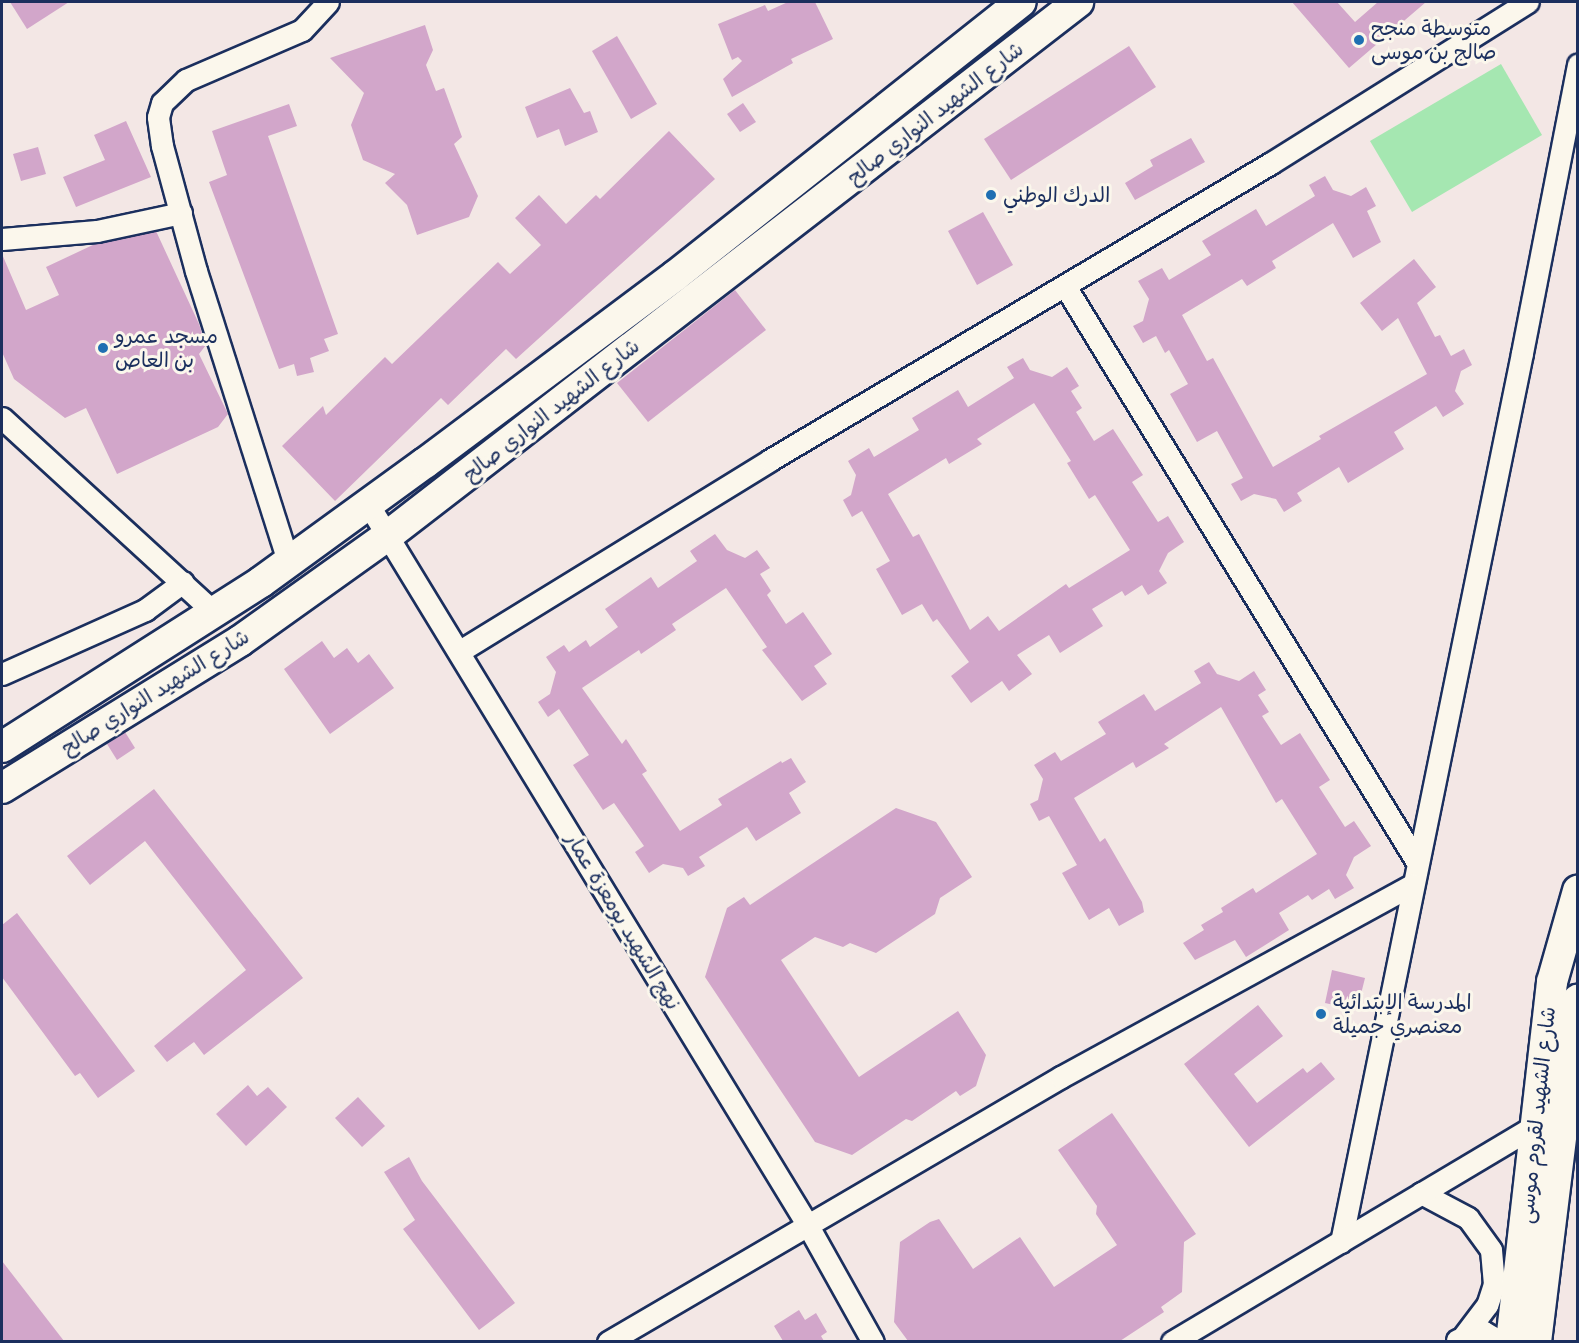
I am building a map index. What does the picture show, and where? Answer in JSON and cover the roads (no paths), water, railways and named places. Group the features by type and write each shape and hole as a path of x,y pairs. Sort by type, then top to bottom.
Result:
{"street":[{"path":"288,561 158,132 162,103 186,80 302,30 328,2"},
{"name":"شارع الشهيد النواري صالح","path":"2,747 215,613 368,504 675,276 1021,2"},
{"name":"شارع الشهيد النواري صالح","path":"2,788 240,641 390,534 1078,2"},
{"path":"460,651 770,460 1271,163 1528,2"},
{"path":"1341,1242 1522,353 1578,64"},
{"path":"2,239 97,231 181,213"},
{"path":"1065,286 1417,862"},
{"path":"2,418 215,613"},
{"name":"نهج الشهيد بومعزة عمار","path":"368,504 390,534 807,1224 873,1341"},
{"path":"2,674 146,610 183,582"},
{"path":"608,1341 1061,1077 1413,884"},
{"name":"شارع الشهيد لقروم موسى","path":"1511,1341 1537,1124 1565,985 1578,891"},
{"name":"شارع الشهيد لقروم موسى","path":"1536,1341 1578,1000"},
{"path":"1172,1341 1537,1124"},
{"path":"1421,1193 1454,1207 1478,1228 1491,1250 1494,1284 1507,1341"},
{"path":"1459,1339 1487,1305 1494,1284"},
{"path":"1459,1339 1484,1332 1501,1341"}],"place":[{"name":"متوسطة منجح صالح بن موسى","path":"1359,40"},
{"name":"الدرك الوطني","path":"991,195"},
{"name":"مسجد عمرو بن العاص","path":"103,348"},
{"name":"المدرسة الإبتدائية معنصري جميلة","path":"1321,1014"}]}
